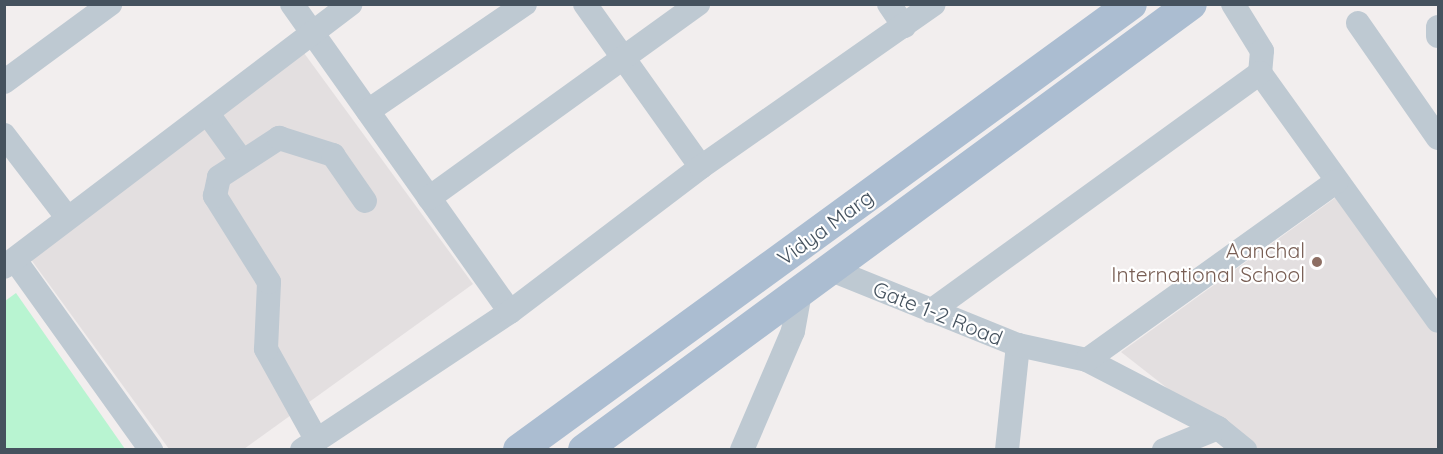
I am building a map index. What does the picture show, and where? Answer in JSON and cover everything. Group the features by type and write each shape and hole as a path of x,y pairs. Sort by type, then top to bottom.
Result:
{"main road":[{"name":"Vidya Marg","path":"519,450 1131,4"},
{"name":"Vidya Marg","path":"584,450 801,287 1191,4"}],"street":[{"path":"4,82 110,4"},
{"path":"292,4 510,312"},
{"path":"151,450 10,263 67,217 208,114 351,4"},
{"path":"368,111 525,4"},
{"path":"585,4 625,57 701,167"},
{"path":"429,198 698,4"},
{"path":"889,4 904,26"},
{"path":"365,201 333,155 279,138 219,177 215,196 269,282 266,349 309,445 510,312 701,167 934,4"},
{"path":"1233,4 1262,51 1260,73 1438,321"},
{"path":"1358,23 1438,138"},
{"path":"1438,27 1438,36"},
{"path":"931,311 1260,73"},
{"path":"208,114 243,161"},
{"path":"4,135 67,217"},
{"path":"1087,360 1337,181"},
{"name":"Gate 1-2 Road","path":"827,268 1018,345 1007,450"},
{"path":"742,450 793,331 801,287"},
{"path":"1018,345 1087,360 1218,428 1245,450"},
{"path":"1164,450 1218,428"}],"shaded area":[{"path":"304,53 473,284 244,449 169,449 27,254"},
{"name":"Aanchal International School","path":"1339,195 1438,330 1438,449 1245,449 1121,352"}],"green space":[{"path":"16,293 125,449 5,449 5,301"}],"place":[{"name":"Aanchal International School","path":"1317,262"}]}
